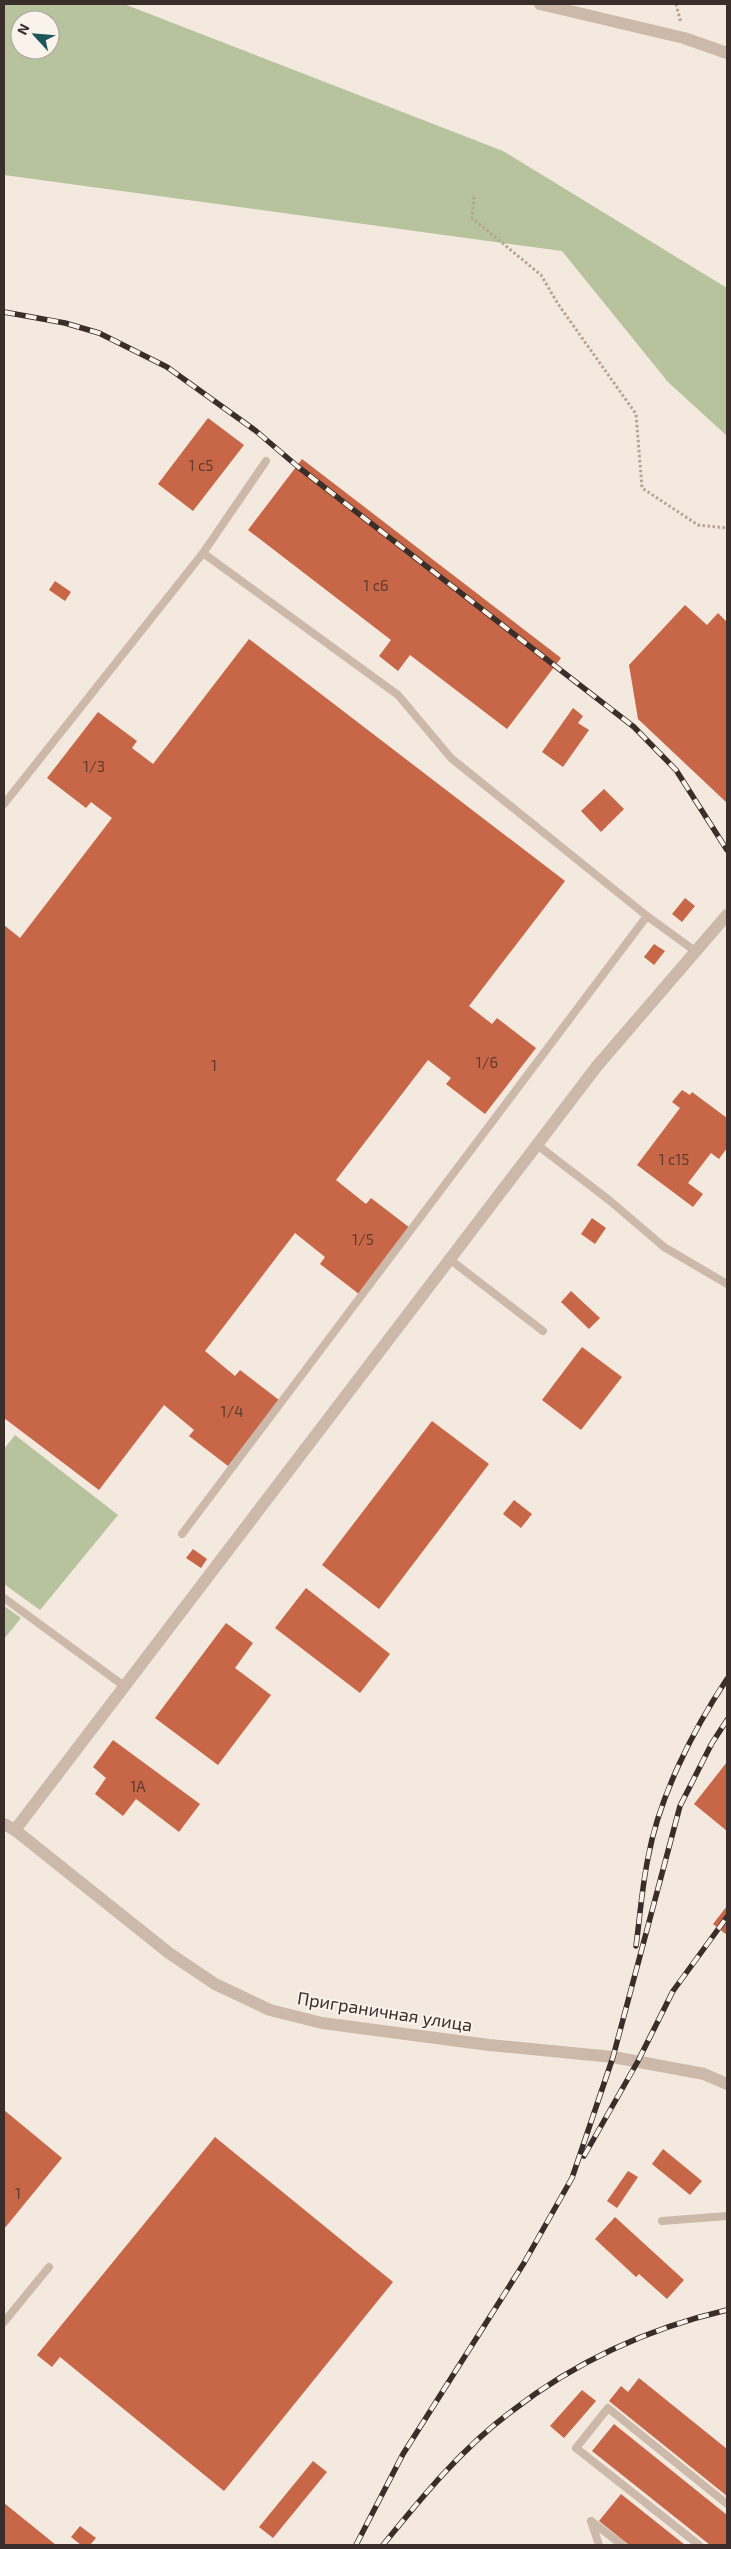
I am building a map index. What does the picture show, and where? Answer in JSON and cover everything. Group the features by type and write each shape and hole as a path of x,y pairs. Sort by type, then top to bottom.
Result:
{"street":[{"path":"540,4 684,38 727,52"},
{"path":"9,1827 124,1686 596,1066 727,914"},
{"name":"Приграничная улица","path":"9,1827 169,1953 215,1984 270,2010 322,2024 613,2057 704,2074 727,2084"}],"lane":[{"path":"4,804 203,553 266,461"},
{"path":"203,553 398,696 452,758 647,916 695,951"},
{"path":"182,1534 647,916"},
{"path":"536,1144 608,1200 664,1247 727,1284"},
{"path":"448,1258 543,1331"},
{"path":"4,1598 124,1686"},
{"path":"662,2220 727,2216"},
{"path":"4,2322 49,2267"},
{"path":"699,2545 576,2448 608,2408 727,2504"},
{"path":"599,2545 591,2521 622,2545"}],"path":[{"path":"474,198 472,218 541,275 558,304 636,414 642,488 698,525 727,528"}],"green space":[{"path":"4,4 124,4 503,151 727,288 727,436 668,382 562,251 4,175"},
{"path":"15,1435 118,1515 40,1610 4,1584 4,1449"},
{"path":"4,1606 21,1618 4,1639"}],"building":[{"path":"208,418 244,445 193,511 158,484"},
{"path":"302,459 561,658 507,729 410,655 398,671 379,656 391,640 248,530"},
{"path":"55,581 71,592 65,601 49,590"},
{"path":"685,605 707,625 718,613 727,622 727,803 638,719 629,665"},
{"path":"249,639 565,881 469,1006 492,1024 497,1018 536,1048 485,1114 446,1084 451,1078 428,1060 336,1180 366,1204 371,1198 410,1228 359,1294 320,1264 325,1257 295,1233 205,1351 235,1376 240,1370 279,1400 228,1466 189,1436 194,1430 164,1405 99,1490 4,1418 4,925 20,938 112,818 91,802 86,808 47,778 98,712 137,741 132,748 153,764"},
{"path":"573,708 583,716 578,723 589,730 563,767 542,752"},
{"path":"604,789 624,809 601,832 581,811"},
{"path":"685,898 695,906 682,922 672,914"},
{"path":"654,944 665,951 654,965 644,957"},
{"path":"682,1090 690,1095 692,1092 727,1118 727,1148 719,1159 711,1153 688,1183 703,1194 693,1207 637,1165 680,1108 672,1102"},
{"path":"592,1218 606,1228 595,1244 581,1234"},
{"path":"571,1291 600,1318 589,1329 561,1302"},
{"path":"582,1347 622,1377 581,1430 542,1400"},
{"path":"432,1421 489,1464 379,1609 322,1565"},
{"path":"514,1500 532,1514 521,1528 503,1514"},
{"path":"193,1549 207,1559 201,1568 186,1558"},
{"path":"306,1588 390,1654 360,1693 275,1628"},
{"path":"226,1623 253,1643 235,1668 271,1695 218,1765 155,1718"},
{"path":"113,1740 200,1804 179,1832 136,1799 123,1816 95,1794 106,1778 93,1767"},
{"path":"727,1762 727,1831 694,1804"},
{"path":"727,1906 727,1935 713,1924"},
{"path":"4,2110 62,2158 4,2229"},
{"path":"215,2137 393,2282 224,2491 60,2357 52,2367 37,2355"},
{"path":"663,2149 702,2181 690,2195 652,2164"},
{"path":"628,2171 638,2177 617,2208 607,2201"},
{"path":"615,2217 684,2280 667,2299 639,2274 636,2277 595,2239"},
{"path":"639,2378 727,2449 727,2496 609,2401 621,2386 628,2392"},
{"path":"582,2390 596,2401 564,2438 550,2426"},
{"path":"614,2424 727,2515 727,2545 710,2545 592,2451"},
{"path":"313,2461 327,2472 273,2538 259,2527"},
{"path":"621,2494 685,2545 629,2545 599,2521"},
{"path":"4,2503 56,2545 4,2545"},
{"path":"80,2526 96,2538 90,2545 81,2545 71,2537"}],"railway":[{"path":"4,312 65,323 99,333 167,367 256,431 297,466 634,727 676,770 727,850"},
{"path":"636,1946 646,1869 660,1811 690,1742 727,1679"},
{"path":"356,2545 403,2454 524,2263 572,2178 613,2057 680,1806 712,1743 727,1720"},
{"path":"584,2156 638,2061 673,1991 727,1917"},
{"path":"383,2545 459,2457 494,2425 536,2393 587,2362 614,2349 670,2326 727,2310"}]}
